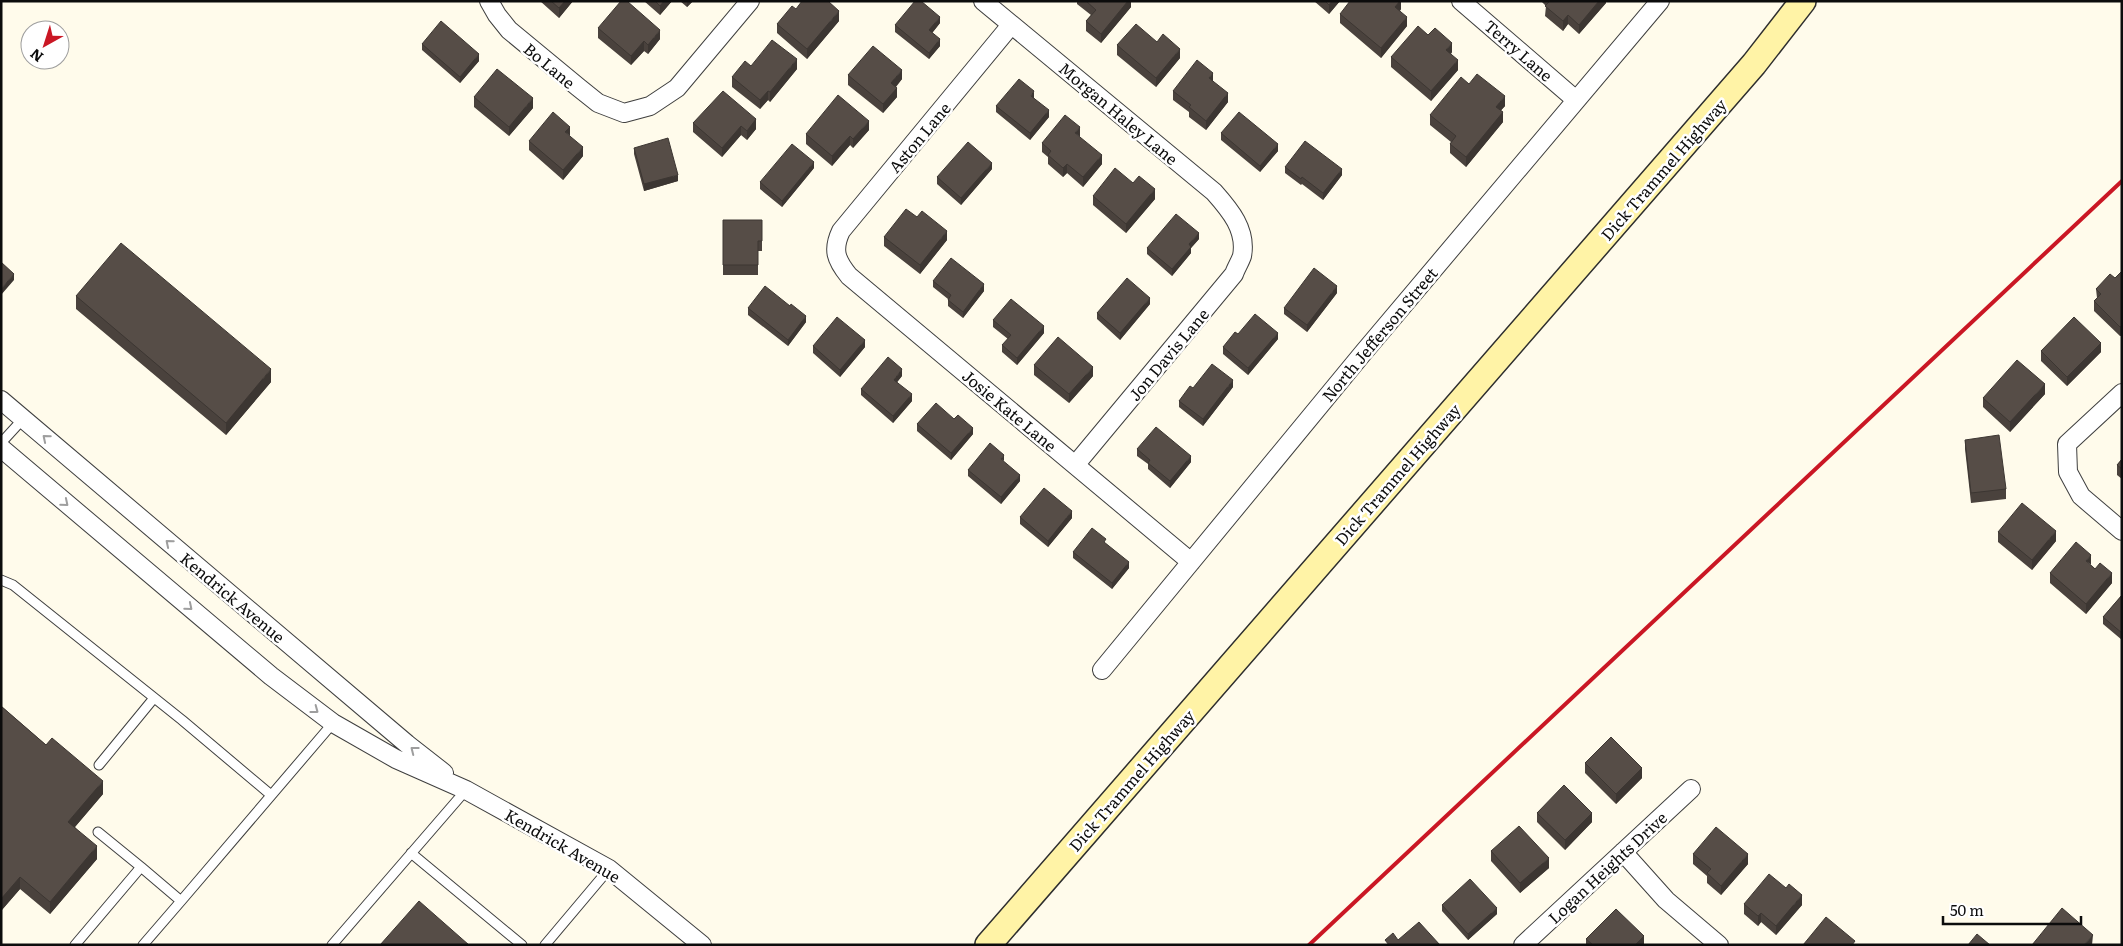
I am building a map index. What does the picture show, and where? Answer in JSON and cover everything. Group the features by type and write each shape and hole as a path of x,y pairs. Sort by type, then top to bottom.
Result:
{"main road":[{"name":"Dick Trammel Highway","path":"988,945 1754,64 1803,1"}],"street":[{"name":"Bo Lane","path":"490,1 497,16 510,30 598,104 624,112 650,106 677,88 750,1"},
{"name":"Morgan Haley Lane","path":"983,1 1214,192 1233,213 1242,236"},
{"name":"Terry Lane","path":"1461,1 1576,100"},
{"name":"North Jefferson Street","path":"1102,670 1363,353 1660,1"},
{"name":"Aston Lane","path":"836,254 836,242 841,231 1012,25"},
{"name":"Jon Davis Lane","path":"1076,464 1234,274 1242,256 1242,236"},
{"name":"Josie Kate Lane","path":"836,254 840,265 849,276 1191,562"},
{"path":"2122,393 2067,444 2068,472 2081,496 2122,531"},
{"name":"Kendrick Avenue","path":"1,400 400,738 466,790"},
{"name":"Kendrick Avenue","path":"1,448 271,676 333,723 396,759 466,790 609,869 702,945"},
{"name":"Logan Heights Drive","path":"1522,945 1691,789"},
{"path":"1622,852 1666,900 1719,945"}],"lane":[{"path":"1,443 23,419"},
{"path":"1,580 13,585 154,698 271,796"},
{"path":"99,765 154,698"},
{"path":"143,945 333,723"},
{"path":"332,945 466,790"},
{"path":"98,832 181,901"},
{"path":"412,853 522,945"},
{"path":"75,945 140,867"},
{"path":"545,945 609,869"}],"building":[{"path":"551,1 565,1 559,8"},
{"path":"621,1 627,1 660,30 648,45 644,41 631,56 598,28"},
{"path":"655,1 664,1 660,6"},
{"path":"802,1 828,1 839,11 807,49 777,24 792,6 796,9"},
{"path":"915,1 921,1 940,17 929,30 940,39 929,53 895,25"},
{"path":"1086,1 1128,1 1101,34 1086,21 1096,10"},
{"path":"1350,1 1400,1 1395,7 1407,17 1381,48 1340,14"},
{"path":"1550,1 1599,1 1579,25 1568,15 1563,21 1545,6"},
{"path":"441,21 479,54 460,77 422,44"},
{"path":"1136,24 1157,42 1163,34 1180,49 1156,78 1117,45"},
{"path":"1418,26 1428,35 1435,28 1452,43 1446,50 1458,60 1431,91 1391,57"},
{"path":"772,40 797,59 770,92 768,91 760,100 732,77 745,61 751,66"},
{"path":"873,46 902,70 891,83 897,88 883,104 848,75"},
{"path":"1197,60 1213,73 1209,78 1228,93 1206,121 1189,107 1191,105 1173,91"},
{"path":"497,69 533,98 509,127 474,97"},
{"path":"1477,74 1505,96 1496,107 1503,112 1466,157 1450,144 1456,136 1430,115 1461,77 1469,84"},
{"path":"1019,79 1034,91 1031,96 1049,110 1030,133 996,106"},
{"path":"723,91 756,119 747,131 741,126 722,148 693,123"},
{"path":"838,95 869,121 853,139 850,136 832,156 806,134"},
{"path":"553,112 570,127 565,132 583,147 563,170 529,141"},
{"path":"1239,112 1278,144 1260,166 1221,133"},
{"path":"1065,115 1080,127 1075,133 1102,155 1083,177 1067,164 1063,168 1048,155 1051,151 1042,143"},
{"path":"668,138 678,175 644,184 634,148"},
{"path":"1305,141 1342,169 1323,193 1285,167"},
{"path":"968,142 992,163 961,198 937,177"},
{"path":"792,144 814,162 782,201 760,182"},
{"path":"1115,168 1133,183 1139,176 1155,189 1126,224 1093,196"},
{"path":"906,209 917,217 922,211 947,231 920,265 884,237"},
{"path":"1176,214 1199,233 1189,244 1191,247 1172,269 1147,248"},
{"path":"723,220 762,220 762,241 758,241 758,265 723,265"},
{"path":"121,243 271,369 226,423 76,296"},
{"path":"951,258 984,284 963,312 948,300 951,295 933,281"},
{"path":"1,262 14,274 1,289"},
{"path":"1314,268 1337,286 1307,325 1284,308"},
{"path":"2122,271 2122,325 2120,327 2094,301 2101,294 2096,289 2110,274 2115,278"},
{"path":"1127,278 1150,298 1120,333 1097,313"},
{"path":"765,286 806,316 788,340 748,308"},
{"path":"1011,299 1044,326 1017,358 1002,345 1011,335 993,320"},
{"path":"1255,314 1278,333 1248,368 1223,347 1235,332 1238,334"},
{"path":"837,317 865,340 840,370 813,346"},
{"path":"2074,317 2101,343 2067,377 2041,351"},
{"path":"1058,337 1093,367 1069,394 1034,365"},
{"path":"888,357 902,369 894,380 912,394 893,416 861,389"},
{"path":"2017,360 2045,384 2010,422 1983,398"},
{"path":"1212,364 1233,380 1203,419 1179,401 1190,386 1193,388"},
{"path":"936,403 954,419 958,415 973,428 951,453 917,424"},
{"path":"1156,427 1191,456 1170,481 1148,463 1150,460 1137,449"},
{"path":"1999,435 2006,489 1971,493 1965,440"},
{"path":"990,443 1004,455 1001,459 1020,475 1001,497 968,470"},
{"path":"2122,459 2122,469 2117,465"},
{"path":"1044,488 1072,511 1048,541 1020,517"},
{"path":"2022,503 2056,531 2032,560 1998,532"},
{"path":"1092,528 1106,539 1104,542 1129,562 1112,583 1073,552"},
{"path":"2076,542 2091,555 2086,561 2095,569 2100,563 2112,573 2086,604 2050,573"},
{"path":"2122,595 2122,633 2103,617"},
{"path":"1,706 46,745 52,738 103,781 68,822 97,846 50,902 20,877 1,899"},
{"path":"1611,737 1642,768 1616,794 1585,763"},
{"path":"1564,785 1592,813 1565,840 1537,813"},
{"path":"1519,826 1549,858 1520,883 1491,851"},
{"path":"1716,827 1748,854 1721,886 1707,873 1711,869 1693,854"},
{"path":"1769,874 1786,888 1789,884 1802,895 1776,926 1761,913 1758,916 1744,904"},
{"path":"1470,879 1497,908 1468,934 1442,905"},
{"path":"419,901 469,945 380,945"},
{"path":"2062,908 2093,935 2084,945 2032,945"},
{"path":"1616,909 1644,936 1635,945 1593,945 1586,939"},
{"path":"1826,917 1855,941 1852,945 1803,945"},
{"path":"1419,922 1440,945 1389,945 1385,940 1393,933 1398,940"},
{"path":"1977,934 1990,945 1968,945"}],"railway":[{"path":"1309,945 2122,181"}]}
